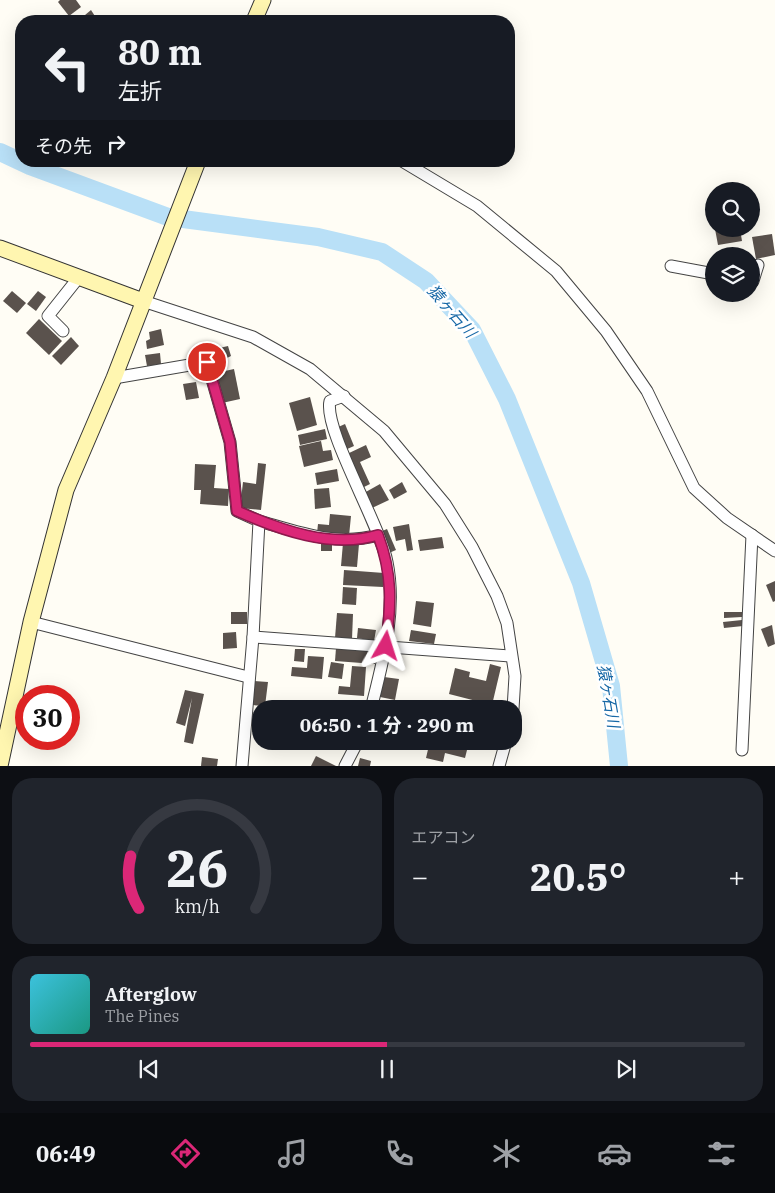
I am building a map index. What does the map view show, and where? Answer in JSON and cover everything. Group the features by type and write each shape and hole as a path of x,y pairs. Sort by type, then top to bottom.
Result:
{"street":[{"path":"257,15 263,0"},
{"path":"0,766 31,622 66,490 114,378 196,167"},
{"path":"412,167 478,206 556,271 606,331 647,391 694,488 727,518 775,551"},
{"path":"0,248 79,277 145,296 253,337 310,369 384,431 445,504 472,547 497,596 507,623 515,676 514,700"},
{"path":"670,266 705,272"},
{"path":"63,331 48,316 79,277"},
{"path":"114,378 207,362 230,442 237,511 314,538 362,540 378,535"},
{"path":"344,396 330,402 328,410 337,439 378,535 387,560 389,579 390,613 386,646 373,700"},
{"path":"242,766 248,677 253,637 259,520"},
{"path":"742,750 752,535"},
{"path":"31,622 248,677"},
{"path":"253,637 512,656"},
{"path":"345,766 353,750"},
{"path":"499,766 503,750"}],"building":[{"path":"60,0 76,0 81,7 68,15 58,2"},
{"path":"91,10 94,15 85,15"},
{"path":"772,234 775,255 760,258 760,247 754,247 752,237"},
{"path":"716,237 741,237 742,241 718,245"},
{"path":"12,291 26,303 17,313 3,301"},
{"path":"38,291 46,297 36,311 27,304"},
{"path":"39,319 62,341 49,355 26,333"},
{"path":"161,329 164,345 147,349 146,341 150,339 149,332"},
{"path":"71,337 79,346 61,365 52,356"},
{"path":"228,346 231,356 225,359 227,368 216,371 211,350"},
{"path":"160,353 161,364 147,366 145,355"},
{"path":"234,369 240,399 222,403 216,373"},
{"path":"196,382 199,398 186,400 183,384"},
{"path":"310,397 317,425 297,431 289,403"},
{"path":"345,424 354,446 345,450 336,428"},
{"path":"325,429 327,439 300,445 298,435"},
{"path":"321,441 323,451 331,450 333,460 304,467 299,446"},
{"path":"366,445 371,457 360,462 370,484 362,488 347,454"},
{"path":"258,463 266,464 261,510 240,508 243,482 256,484"},
{"path":"195,464 216,465 214,488 229,489 228,506 200,504 201,490 194,490"},
{"path":"337,469 339,481 317,485 315,473"},
{"path":"402,482 407,492 394,499 389,490"},
{"path":"380,484 389,500 372,508 364,493"},
{"path":"329,488 331,507 315,509 314,489"},
{"path":"330,514 351,516 349,536 317,533 318,524 329,525"},
{"path":"409,524 413,550 407,551 405,539 396,541 393,527"},
{"path":"387,529 396,550 389,553 380,532"},
{"path":"442,537 444,548 420,551 418,540"},
{"path":"321,542 332,543 332,551 321,551"},
{"path":"343,543 359,544 357,567 341,566"},
{"path":"344,570 384,573 383,587 343,585"},
{"path":"775,581 775,601 773,602 766,585"},
{"path":"343,587 357,588 356,605 342,604"},
{"path":"416,601 434,603 431,627 413,624"},
{"path":"231,612 247,612 247,624 231,624"},
{"path":"724,612 742,612 742,617 724,618"},
{"path":"337,613 353,614 352,639 335,638"},
{"path":"742,620 743,626 724,628 723,622"},
{"path":"772,625 775,644 768,647 761,629"},
{"path":"358,628 376,630 374,641 357,638"},
{"path":"411,630 436,634 434,644 409,641"},
{"path":"236,632 237,648 223,649 223,633"},
{"path":"336,648 375,651 375,664 335,661"},
{"path":"295,649 305,649 304,662 294,661"},
{"path":"308,656 324,657 322,679 291,676 292,667 307,668"},
{"path":"331,662 344,664 342,679 328,677"},
{"path":"490,664 501,667 493,700 472,700 449,694 455,668 470,672 469,677 486,681"},
{"path":"352,666 366,667 364,696 338,694 339,686 350,687"},
{"path":"384,677 399,679 395,700 380,697"},
{"path":"254,681 268,682 266,700 252,700 251,705"},
{"path":"185,690 204,694 193,744 184,742 192,698 185,726 176,723"},
{"path":"428,750 467,750 465,758 445,753 443,762 426,758"},
{"path":"316,756 336,766 311,766"},
{"path":"202,757 218,759 217,766 201,766"},
{"path":"360,758 371,761 370,766 358,766"}],"waterway":[{"name":"猿ヶ石川","path":"0,152 15,159"},
{"name":"猿ヶ石川","path":"33,167 168,217 318,237 382,252 426,281 472,330 507,399 581,583 611,686 619,766"}],"route":[{"path":"207,362 230,442 237,511 314,538 362,540 378,535 387,560 389,579 390,613 386,646"}]}
